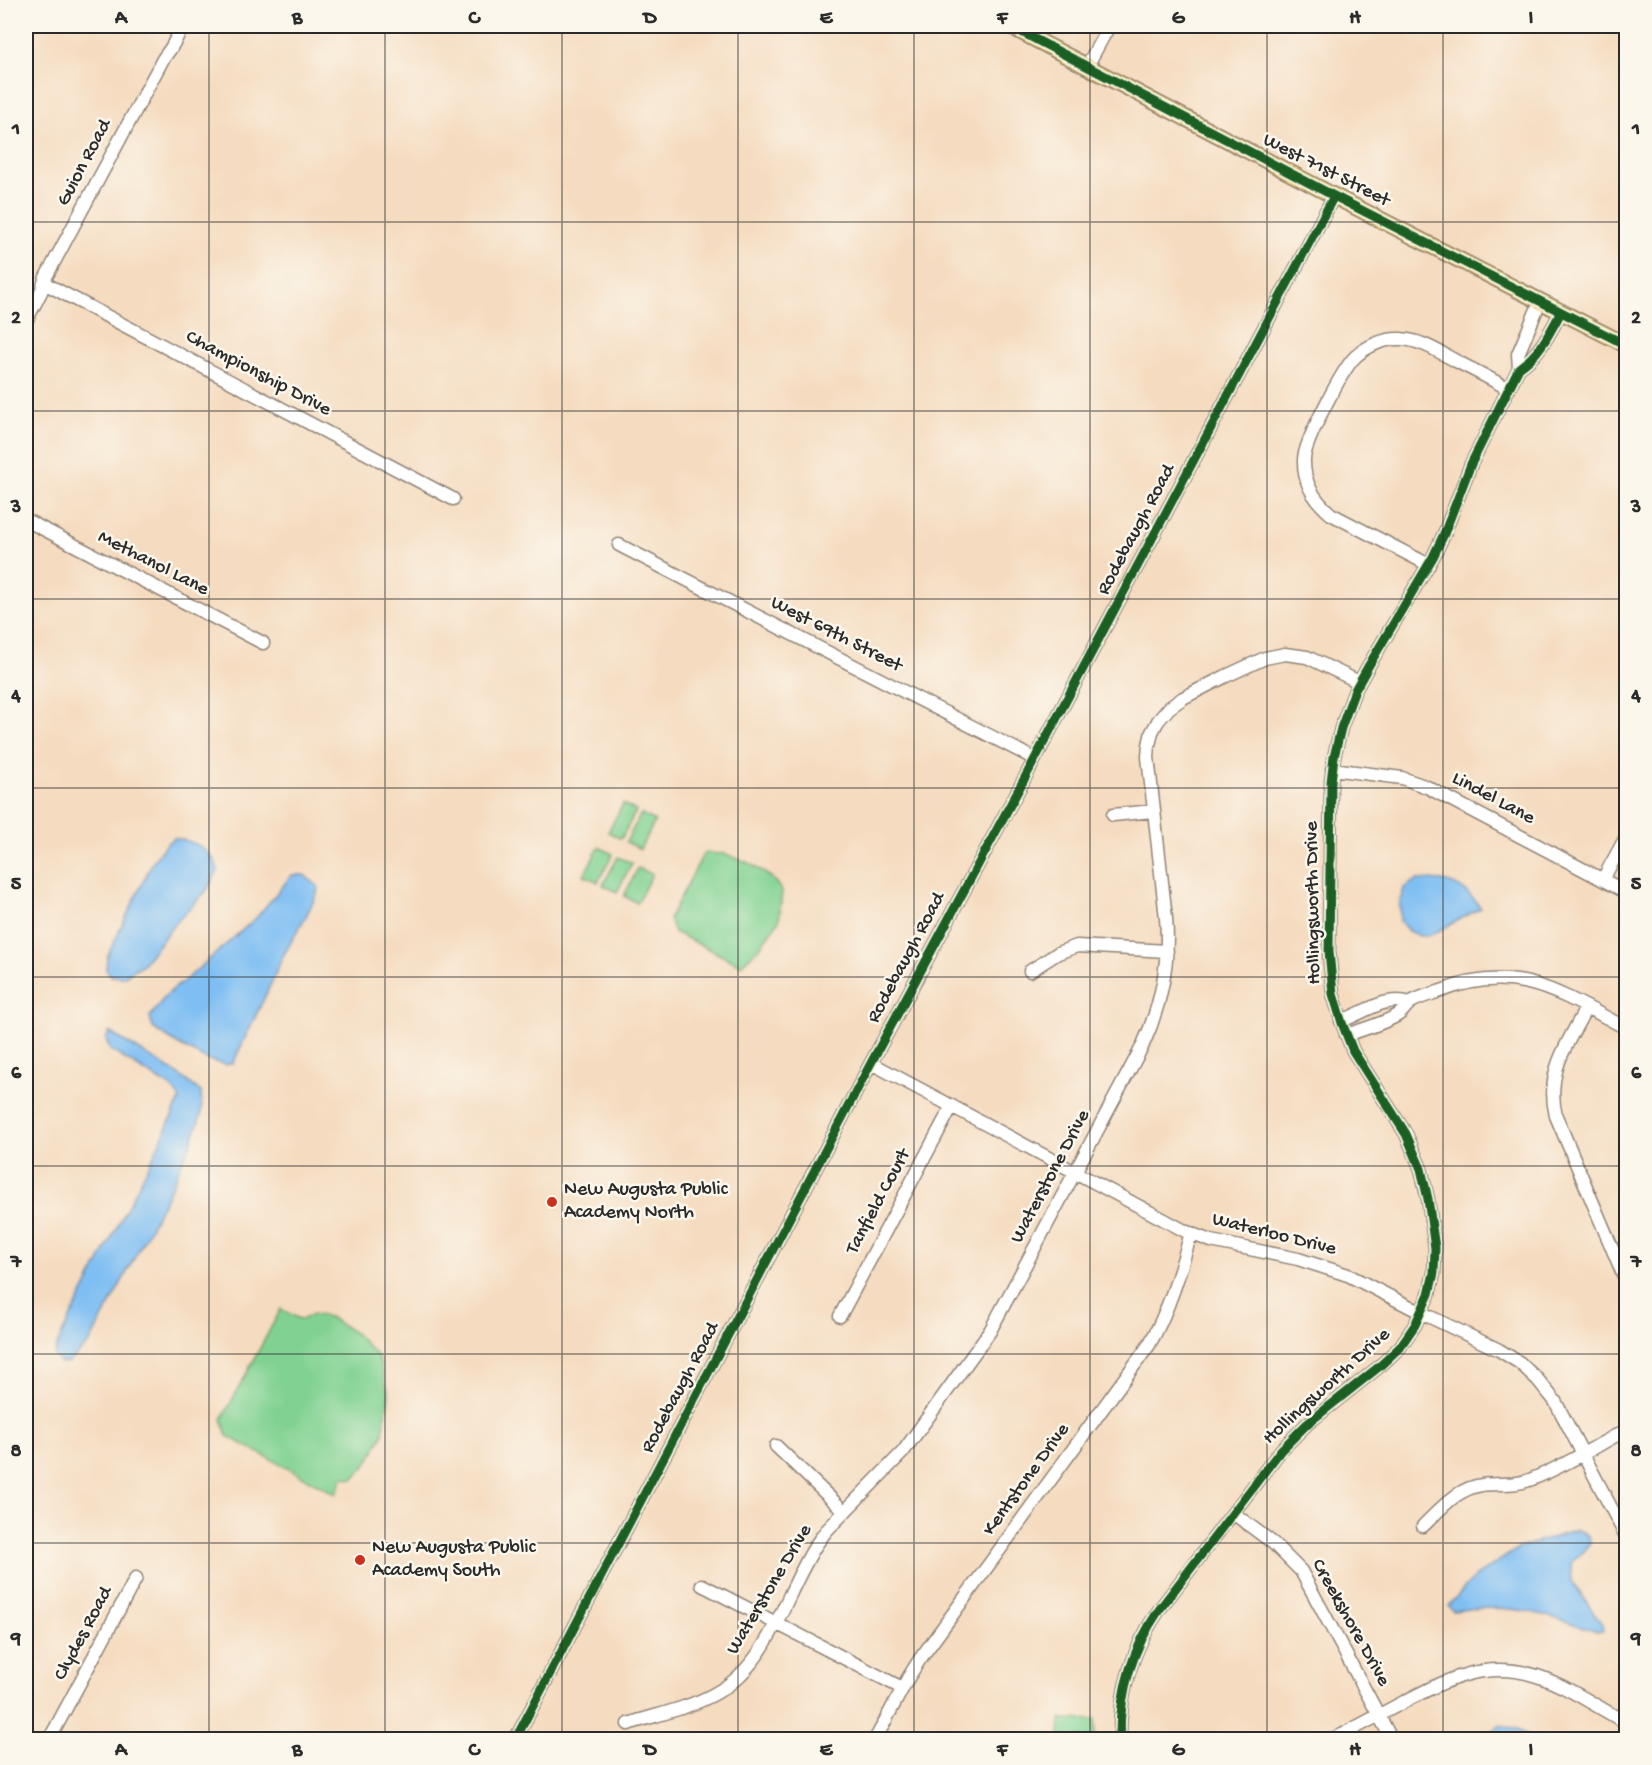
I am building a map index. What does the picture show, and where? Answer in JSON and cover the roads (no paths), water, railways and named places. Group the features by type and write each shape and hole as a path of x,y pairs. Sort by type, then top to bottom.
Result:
{"main road":[{"name":"West 71st Street","path":"1010,26 1334,196 1540,302 1626,343"}],"street":[{"name":"Guion Road","path":"26,321 52,267 163,59 183,26"},
{"path":"1087,66 1109,26"},
{"name":"Rodebaugh Road","path":"515,1740 871,1063 1334,196"},
{"name":"Championship Drive","path":"44,283 453,499"},
{"name":"Hollingsworth Drive","path":"1519,368 1518,354 1540,302"},
{"name":"Hollingsworth Drive","path":"1120,1740 1121,1714 1132,1664 1143,1637 1160,1610 1271,1462 1294,1436 1391,1357 1408,1337 1422,1313 1433,1281 1434,1244 1426,1186 1421,1169 1406,1134 1357,1058 1341,1021 1332,986 1329,951 1332,769 1341,728 1359,682 1429,565 1444,534 1471,464 1519,368 1530,360 1545,342 1561,312"},
{"path":"1429,565 1331,514 1321,505 1311,490 1305,474 1304,457 1310,437 1352,361 1369,347 1389,340 1404,339 1421,343 1509,389"},
{"name":"Methanol Lane","path":"26,520 262,643"},
{"name":"West 69th Street","path":"619,545 1035,759"},
{"name":"Waterstone Drive","path":"628,1724 704,1700 738,1678 754,1661 815,1546 903,1452 990,1331 1075,1173 1149,1032 1162,988 1167,951 1167,922 1148,757 1150,741 1158,721 1176,703 1260,660 1280,654 1300,655 1314,659 1359,682"},
{"name":"Lindel Lane","path":"1332,769 1402,778 1426,787 1626,892"},
{"path":"1113,815 1153,811"},
{"path":"1603,879 1626,837"},
{"path":"1030,971 1059,952 1077,946 1167,951"},
{"path":"1346,1035 1398,1015 1410,1003 1465,982 1502,978 1546,987 1626,1028"},
{"path":"1341,1021 1380,1004 1398,999 1410,1003"},
{"path":"1586,1008 1557,1066 1552,1082 1552,1096 1556,1116 1626,1281"},
{"name":"Waterloo Drive","path":"871,1063 1191,1233 1231,1246 1322,1266 1357,1280 1499,1350 1538,1380 1555,1401 1626,1536"},
{"name":"Tanfield Court","path":"840,1317 952,1106"},
{"name":"Kentstone Drive","path":"875,1740 920,1659 1149,1345 1176,1286 1191,1233"},
{"path":"1423,1526 1450,1500 1467,1489 1481,1485 1509,1484 1530,1480 1626,1430"},
{"path":"776,1446 845,1512"},
{"name":"Creekshore Drive","path":"1233,1513 1273,1543 1301,1571 1392,1740"},
{"name":"Clydes Road","path":"49,1740 136,1578"},
{"path":"702,1585 902,1688"},
{"path":"1332,1740 1441,1682 1471,1673 1499,1670 1545,1679 1626,1723"}],"water":[{"path":"174,838 202,847 212,857 218,870 207,890 173,926 143,964 123,977 112,976 106,970 107,957 152,863 165,845"},
{"path":"292,875 304,875 318,886 317,894 282,958 233,1063 226,1065 208,1060 153,1028 150,1017 166,995 256,918"},
{"path":"1416,880 1437,880 1461,887 1481,908 1431,935 1420,936 1408,931 1400,921 1400,904 1404,888"},
{"path":"109,1032 175,1072 201,1092 202,1112 191,1143 166,1198 90,1342 69,1362 60,1363 54,1355 60,1338 153,1157 180,1099 172,1088 110,1050 106,1039"},
{"path":"1577,1530 1589,1539 1590,1543 1585,1551 1571,1563 1572,1582 1602,1624 1603,1631 1597,1632 1526,1611 1492,1608 1453,1611 1448,1606 1476,1576 1519,1548"},
{"path":"1501,1725 1535,1739 1466,1739 1471,1734 1489,1733"}],"place":[{"name":"New Augusta Public Academy North","path":"552,1202"},
{"name":"New Augusta Public Academy South","path":"360,1560"}]}
